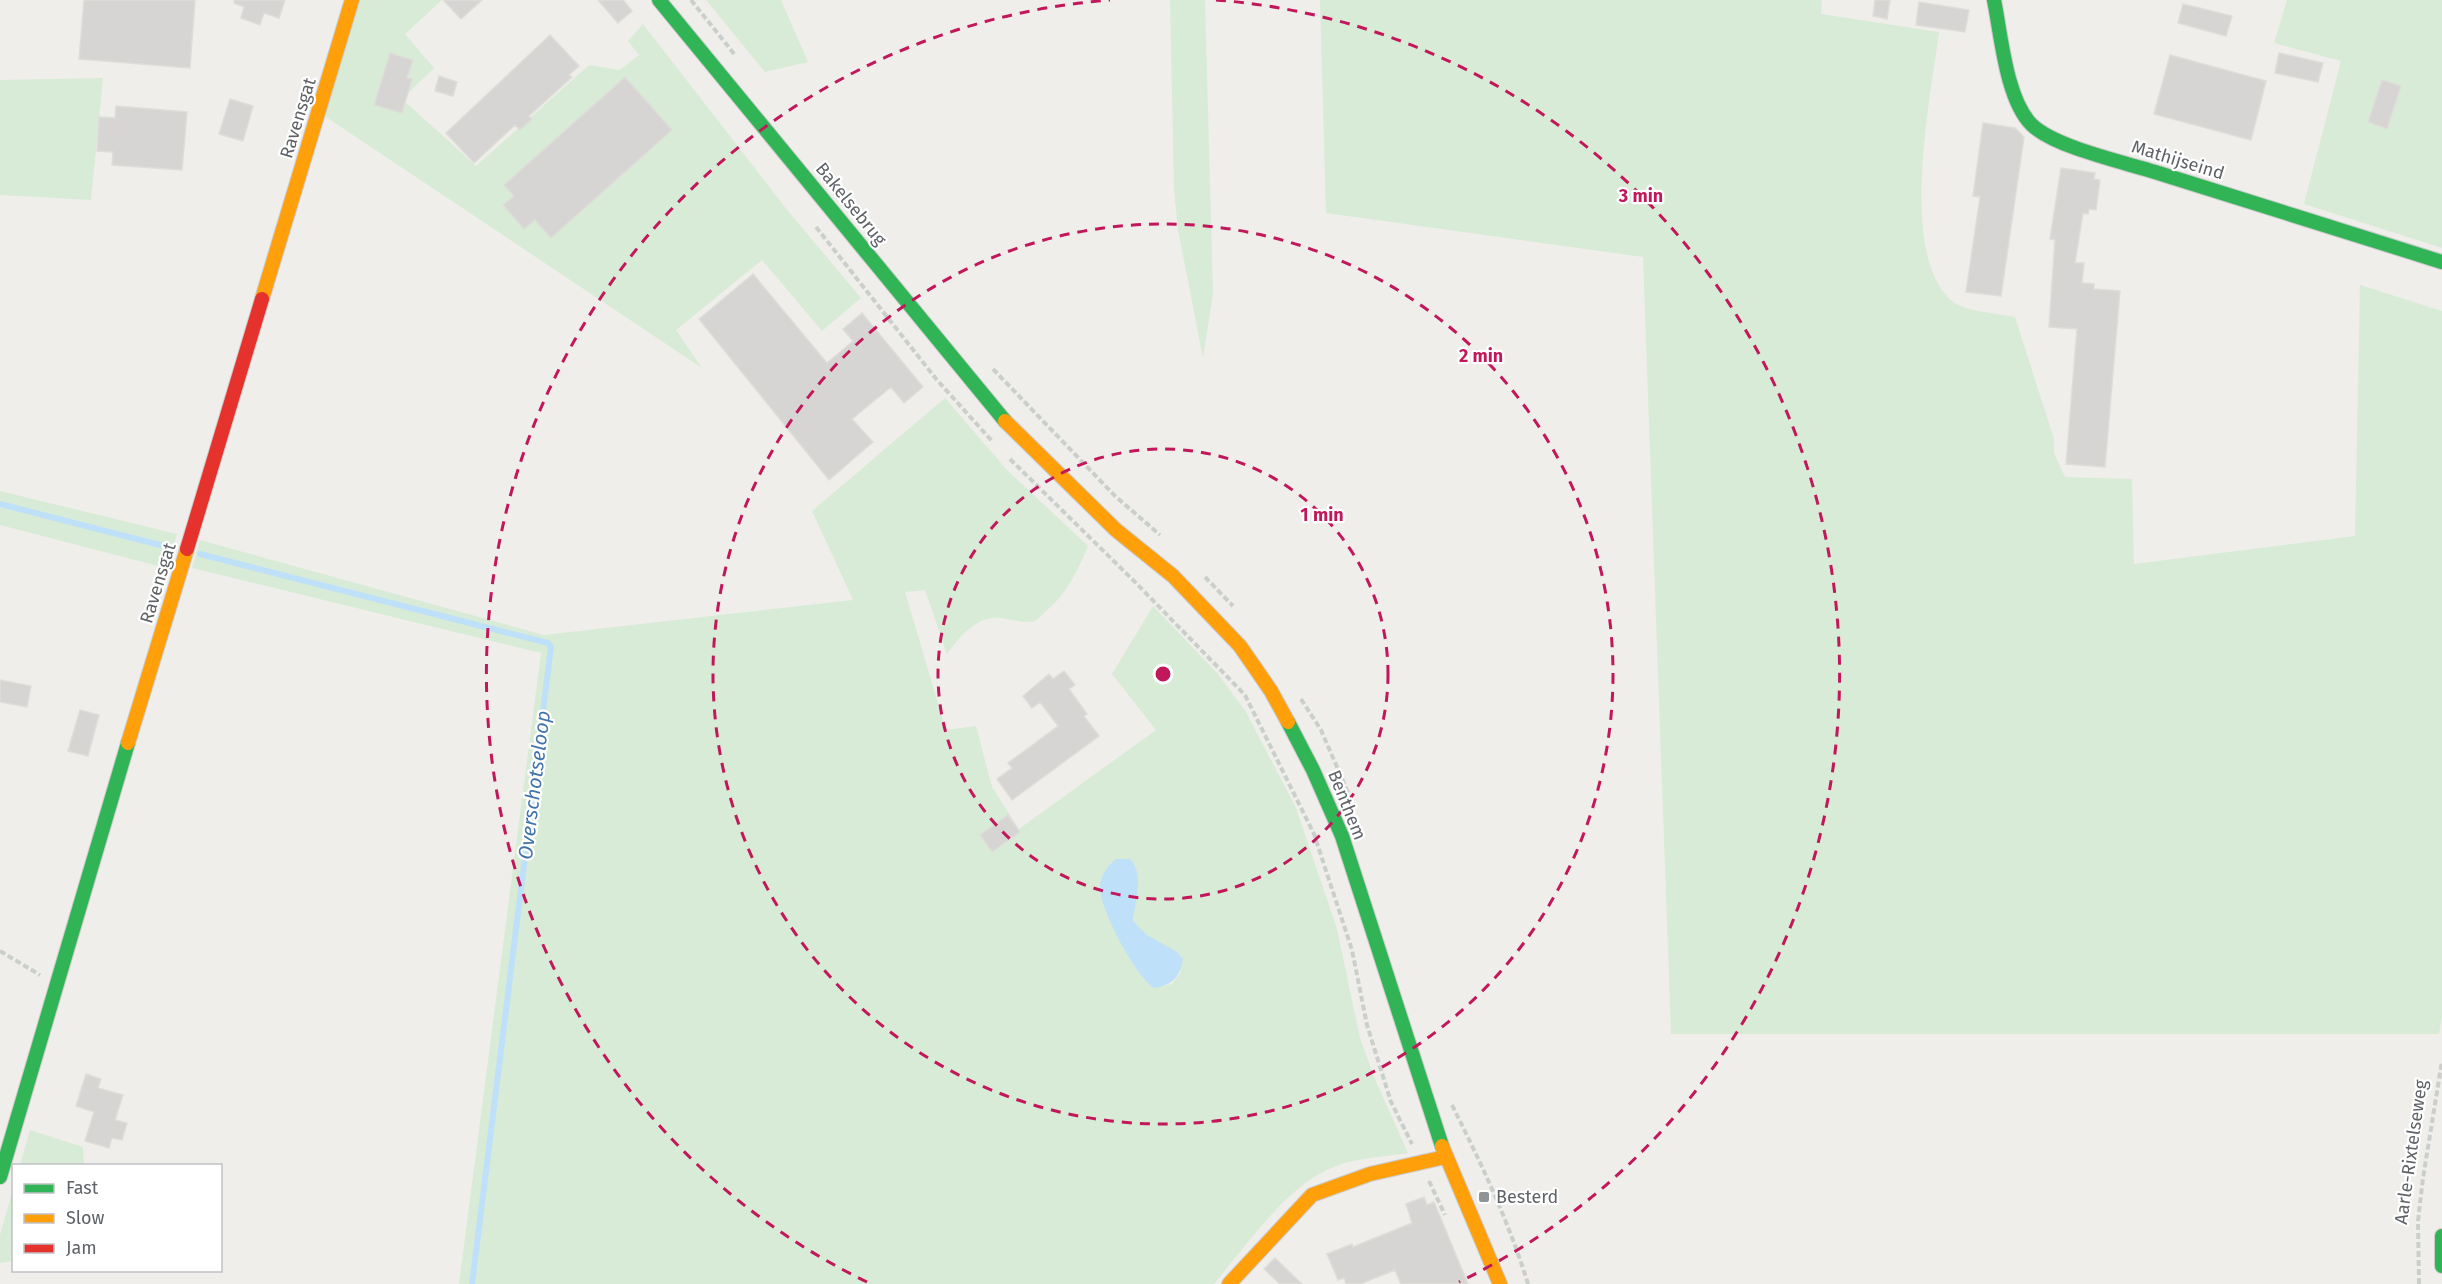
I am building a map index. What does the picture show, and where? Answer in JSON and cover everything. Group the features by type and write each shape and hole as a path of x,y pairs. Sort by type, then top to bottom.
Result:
{"street":[{"name":"Ravensgat","path":"0,1177 352,0"},
{"name":"Bakelsebrug","path":"659,0 1014,431"},
{"name":"Mathijseind","path":"1994,0 2016,102 2032,125 2101,155 2442,262"},
{"name":"Benthem","path":"1014,431 1116,530 1173,576 1240,646 1271,691 1313,770 1342,836 1445,1158 1500,1284"},
{"path":"1229,1284 1312,1195 1370,1174 1445,1158"},
{"path":"2442,1236 2442,1266"}],"path":[{"path":"1003,452 1245,695 1314,834 1352,950 1367,1025 1391,1102 1422,1163 1448,1222"},
{"path":"0,951 56,984"},
{"name":"Aarle-Rixtelseweg","path":"2419,1284 2420,1200 2442,1060"}],"green space":[{"path":"357,0 442,0 405,34 434,68 402,99 476,166 589,65 620,70 639,55 628,41 643,24 788,211 861,298 822,331 762,260 676,330 702,368 323,115"},
{"path":"706,0 781,0 808,62 765,72"},
{"path":"1170,0 1205,0 1213,294 1203,358 1178,230 1174,189"},
{"path":"1320,0 1822,0 1821,14 1939,32 1922,174 1922,213 1926,250 1936,280 1958,305 1973,310 2015,317 2054,439 2054,453 2065,477 2132,479 2134,564 2355,536 2360,285 2442,311 2442,1016 2439,1034 1671,1034 1643,257 1326,213"},
{"path":"2287,0 2442,0 2442,248 2304,204 2341,61 2274,43"},
{"path":"103,78 91,200 0,195 0,80"},
{"path":"945,398 1006,469 1088,546 1065,590 1038,619 1028,622 997,618 980,622 965,632 947,654 925,590 905,592 946,730 976,726 992,787 1019,829 1156,730 1112,674 1153,606 1218,674 1246,712 1296,808 1337,929 1360,1038 1375,1079 1408,1153 1346,1163 1311,1179 1266,1221 1214,1284 459,1284 541,653 192,568 200,540 544,635 853,600 812,511","holes":["1112,862 1138,877 1133,921 1147,935 1174,952 1181,972 1172,984 1154,988 1119,934 1104,902 1104,882"]},
{"path":"0,491 177,534 166,568 0,525"},
{"path":"30,1130 83,1147 84,1164 20,1164"},
{"path":"12,1193 12,1261 0,1263 0,1235"}],"water":[{"path":"1116,859 1130,859 1137,872 1138,889 1133,921 1147,935 1177,952 1183,959 1178,975 1166,985 1154,988 1146,981 1129,957 1105,910 1100,883 1105,871"}],"building":[{"path":"84,0 195,0 190,68 79,59"},
{"path":"234,0 285,0 279,18 264,13 260,25 241,18 244,7 234,3"},
{"path":"443,0 482,0 461,19"},
{"path":"598,0 623,0 632,11 618,23"},
{"path":"1875,0 1890,0 1887,19 1873,16"},
{"path":"1919,2 1969,10 1965,32 1916,25"},
{"path":"2183,4 2232,16 2226,36 2178,23"},
{"path":"550,35 579,66 569,75 572,77 529,116 532,119 520,130 515,125 474,163 446,133"},
{"path":"390,53 413,60 407,78 412,79 402,113 374,105"},
{"path":"2279,53 2323,63 2318,82 2275,73"},
{"path":"2170,55 2266,81 2251,140 2154,114"},
{"path":"439,76 457,82 453,96 435,91"},
{"path":"625,77 672,130 551,238 535,220 524,229 503,205 514,196 504,185"},
{"path":"2382,80 2401,86 2387,129 2368,122"},
{"path":"230,99 253,106 243,141 219,134"},
{"path":"116,106 187,112 182,170 112,165 113,152 97,151 99,117 115,118"},
{"path":"1983,123 2015,128 2024,137 2001,296 1966,292 1980,197 1973,196"},
{"path":"2061,168 2095,173 2094,179 2100,180 2096,210 2089,209 2088,214 2083,213 2075,263 2084,263 2082,283 2094,284 2094,289 2120,291 2105,467 2066,464 2077,329 2049,327 2055,240 2050,239"},
{"path":"753,274 827,363 853,341 843,329 862,313 923,387 904,403 891,387 852,419 873,442 829,480 699,319"},
{"path":"1064,671 1075,685 1069,689 1087,714 1084,716 1099,736 1012,800 997,779 1012,768 1008,763 1058,726 1040,702 1032,708 1023,696 1049,674 1053,679"},
{"path":"0,680 31,686 27,707 0,702"},
{"path":"80,710 99,715 88,756 68,751"},
{"path":"1008,815 1020,832 992,852 980,835"},
{"path":"86,1074 101,1079 98,1088 123,1095 115,1120 127,1123 122,1140 112,1138 109,1148 85,1141 94,1112 76,1106"},
{"path":"1424,1197 1427,1205 1434,1202 1468,1284 1401,1284 1395,1270 1360,1284 1346,1284 1344,1278 1338,1280 1327,1254 1352,1244 1353,1247 1412,1223 1406,1204"},
{"path":"1275,1258 1302,1284 1280,1284 1264,1269"}],"waterway":[{"name":"Overschotseloop","path":"0,504 160,545"},
{"name":"Overschotseloop","path":"200,554 548,643 551,647 472,1284"}],"traffic: fast":[{"path":"659,0 1005,421"},
{"path":"1994,0 2006,66 2016,100 2023,114 2043,133 2090,153 2442,262"},
{"path":"1288,722 1313,770 1342,836 1442,1146"},
{"path":"0,1177 128,743"},
{"path":"2442,1236 2442,1266"}],"traffic: slow":[{"path":"262,299 352,0"},
{"path":"1005,421 1116,530 1173,576 1240,646 1271,691 1288,722"},
{"path":"128,743 187,549"},
{"path":"1442,1146 1500,1284"},
{"path":"1229,1284 1312,1195 1370,1174 1445,1157"}],"traffic: jam":[{"path":"187,549 262,299"}],"place":[{"name":"Besterd","path":"1484,1197"}]}
